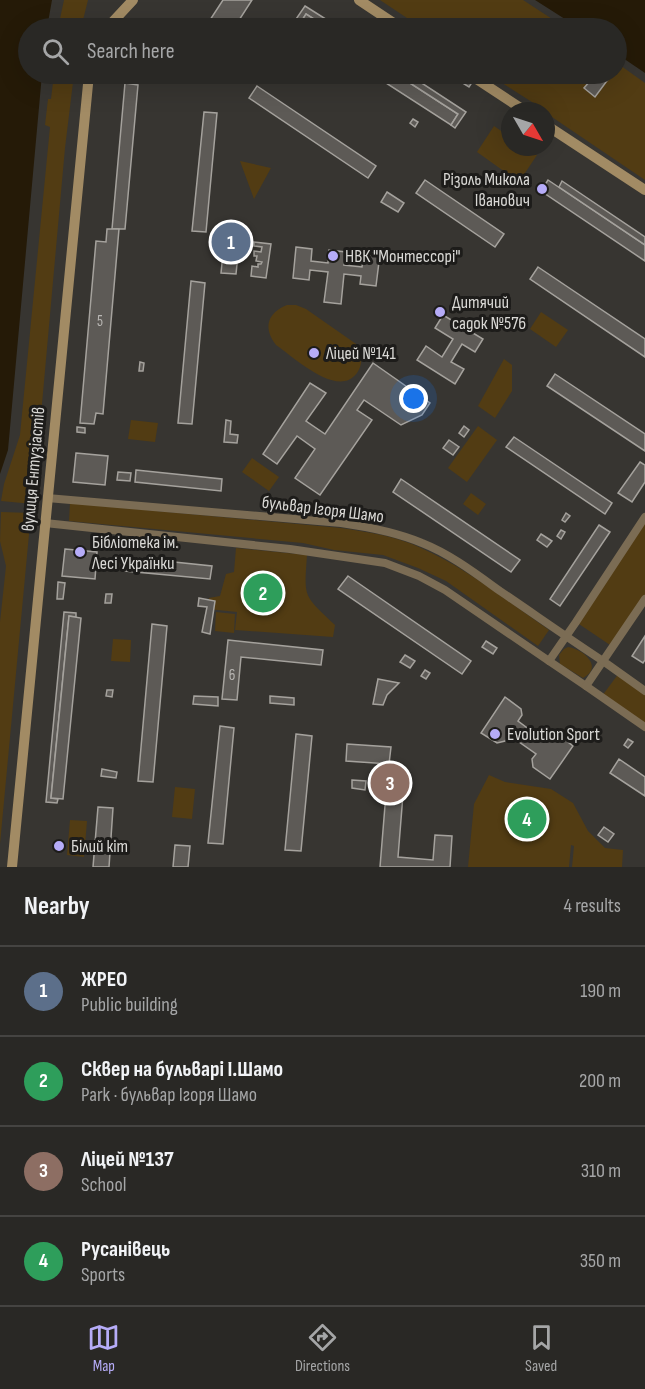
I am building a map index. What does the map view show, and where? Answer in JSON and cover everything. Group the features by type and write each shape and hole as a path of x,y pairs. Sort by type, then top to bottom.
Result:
{"street":[{"path":"116,18 133,0"},
{"path":"359,0 386,18"},
{"name":"вулиця Ентузіастів","path":"12,867 88,84"},
{"path":"484,84 511,102"},
{"path":"555,131 645,190"},
{"name":"бульвар Ігоря Шамо","path":"47,498 290,518 377,529 422,543 456,560 603,662"},
{"path":"549,661 645,518"},
{"path":"45,523 290,549 386,563 419,576 445,590 645,727"},
{"path":"586,686 645,599"},
{"path":"603,662 645,691"}],"shaded area":[{"path":"0,0 52,0 49,18 18,18 18,84 41,84 8,450 0,474"},
{"path":"64,0 88,0 84,18 60,18"},
{"path":"380,0 523,0 551,18 407,18"},
{"path":"535,0 645,0 645,73 627,61 627,18 563,18"},
{"path":"627,70 645,83 645,180 555,119 555,102 532,102 504,84 627,84"},
{"path":"53,84 73,84 33,504 1,501 4,484 20,435 50,127 45,125 48,99 51,99"},
{"path":"494,126 501,131 501,156 536,156 519,182 477,152"},
{"path":"240,161 271,168 254,199"},
{"path":"287,305 296,305 306,309 359,346 361,360 357,373 349,380 328,379 316,374 276,345 269,333 269,322 275,312"},
{"path":"541,312 568,330 556,347 530,329"},
{"path":"504,359 512,365 512,391 495,418 478,406"},
{"path":"131,420 158,423 155,442 128,439"},
{"path":"478,426 497,440 467,482 448,468"},
{"path":"252,458 279,477 269,491 242,472"},
{"path":"471,493 486,504 478,515 463,504"},
{"path":"70,503 341,528 392,537 455,565 549,630 538,646 446,581 383,555 334,550 303,543 69,521"},
{"path":"1,512 31,513 0,844 0,622 6,566 0,541"},
{"path":"645,518 645,599 613,647 576,622"},
{"path":"236,548 307,555 306,588 308,595 335,625 333,637 235,630 237,612 208,609 209,598 220,596 226,574 234,572"},
{"path":"216,612 235,614 234,633 215,631"},
{"path":"113,639 131,640 130,662 111,661"},
{"path":"568,647 580,651 589,659 592,669 583,678 560,664 559,655"},
{"path":"619,673 645,691 645,727 602,696"},
{"path":"489,775 505,782 551,789 573,803 588,831 605,848 623,850 622,867 572,867 574,846 571,845 569,867 468,867 474,804"},
{"path":"175,787 195,789 192,819 172,817"},
{"path":"70,820 87,821 84,857 67,855"}],"building":[{"path":"223,0 252,0 240,18 211,18"},
{"path":"305,6 324,18 312,18 306,14 303,18 297,18"},
{"path":"125,84 138,85 125,229 112,229"},
{"path":"387,84 412,84 458,114 451,125"},
{"path":"412,84 423,84 466,112 455,128 451,125 458,114"},
{"path":"587,84 605,84 595,97 584,88"},
{"path":"257,86 376,166 368,178 249,98"},
{"path":"204,112 217,113 206,232 192,231"},
{"path":"413,119 418,122 415,127 410,123"},
{"path":"425,180 504,234 495,247 416,193"},
{"path":"548,180 645,245 645,261 541,191"},
{"path":"562,181 645,237 645,245 559,187"},
{"path":"387,192 404,203 398,212 381,202"},
{"path":"107,229 119,229 103,414 96,413 94,424 80,423 96,241 106,242"},
{"path":"225,233 240,235 236,274 221,273"},
{"path":"254,242 271,244 266,278 251,276 252,266 258,267 258,264 262,262 256,261 257,256 254,256 254,251 261,252 262,247 254,246"},
{"path":"296,247 312,249 311,261 328,263 329,250 346,252 344,265 362,267 364,252 380,254 376,286 360,284 361,276 344,274 341,304 324,302 328,272 310,270 309,280 293,278"},
{"path":"538,267 645,339 645,357 530,279"},
{"path":"191,281 205,283 192,424 178,423"},
{"path":"443,315 483,339 475,352 462,344 451,362 464,369 455,384 417,360 426,346 442,357 453,339 435,328"},
{"path":"140,362 144,363 143,371 139,371"},
{"path":"373,363 430,403 422,415 401,425 364,400 357,410 372,420 320,495 295,478 315,449 297,436 277,464 263,454 310,383 326,393 306,421 325,434"},
{"path":"555,374 645,434 645,451 547,386"},
{"path":"226,420 231,421 230,434 238,435 237,443 224,442"},
{"path":"464,426 469,430 464,437 459,433"},
{"path":"77,427 85,428 85,433 77,432"},
{"path":"514,437 612,503 605,514 506,447"},
{"path":"449,440 459,447 453,455 443,448"},
{"path":"76,453 108,456 105,485 73,482"},
{"path":"640,462 645,465 645,482 632,502 618,493"},
{"path":"136,470 222,479 221,491 135,482"},
{"path":"118,472 131,473 130,481 117,480"},
{"path":"401,479 520,560 511,572 393,492"},
{"path":"566,513 570,516 565,522 562,520"},
{"path":"599,525 610,532 560,606 550,599"},
{"path":"561,530 565,532 561,539 557,536"},
{"path":"541,534 552,541 547,547 537,540"},
{"path":"65,549 97,552 95,579 62,576"},
{"path":"126,557 212,566 210,579 125,571"},
{"path":"348,576 471,661 462,674 338,589"},
{"path":"58,582 65,583 63,599 57,599"},
{"path":"106,594 112,594 111,603 105,603"},
{"path":"199,598 215,601 210,634 202,632 207,607 198,606"},
{"path":"64,612 76,613 76,617 69,616 51,798 58,799 57,803 46,802"},
{"path":"69,616 81,618 63,799 51,798"},
{"path":"152,624 167,626 153,782 138,781"},
{"path":"645,636 645,660 643,663 632,656"},
{"path":"228,640 323,650 321,665 241,657 237,700 222,699"},
{"path":"486,641 497,648 493,654 482,647"},
{"path":"405,655 415,661 410,668 400,662"},
{"path":"425,670 430,673 426,679 421,676"},
{"path":"378,679 399,683 387,695 383,705 373,704"},
{"path":"107,690 113,690 112,697 106,696"},
{"path":"194,696 218,697 218,706 193,704"},
{"path":"270,696 294,698 294,705 270,703"},
{"path":"505,697 521,709 522,715 518,721 545,741 556,733 573,746 550,779 533,767 532,759 536,754 509,735 505,741 497,743 481,733"},
{"path":"220,726 234,728 223,844 208,843"},
{"path":"296,734 312,736 301,851 285,850"},
{"path":"628,739 633,742 628,748 624,745"},
{"path":"347,744 391,747 389,764 346,761"},
{"path":"619,759 645,777 645,796 610,773"},
{"path":"102,769 117,772 116,778 101,776"},
{"path":"352,780 366,781 365,790 352,788"},
{"path":"387,781 404,782 398,857 433,860 435,835 452,836 450,867 380,867"},
{"path":"98,807 113,808 109,867 93,867"},
{"path":"604,827 614,834 608,842 598,835"},
{"path":"175,845 190,846 188,867 173,867"}],"place":[{"name":"Різоль Микола Іванович","path":"542,189"},
{"name":"ЖРЕО","path":"231,242"},
{"name":"НВК \"Монтессорі\"","path":"333,256"},
{"name":"Дитячий садок №576","path":"440,312"},
{"name":"Ліцей №141","path":"314,353"},
{"name":"Бібліотека ім. Лесі Українки","path":"80,552"},
{"name":"Сквер на бульварі І.Шамо","path":"263,593"},
{"name":"Evolution Sport","path":"495,734"},
{"name":"Ліцей №137","path":"390,783"},
{"name":"Русанівець","path":"527,819"},
{"name":"Білий кіт","path":"59,846"}]}
